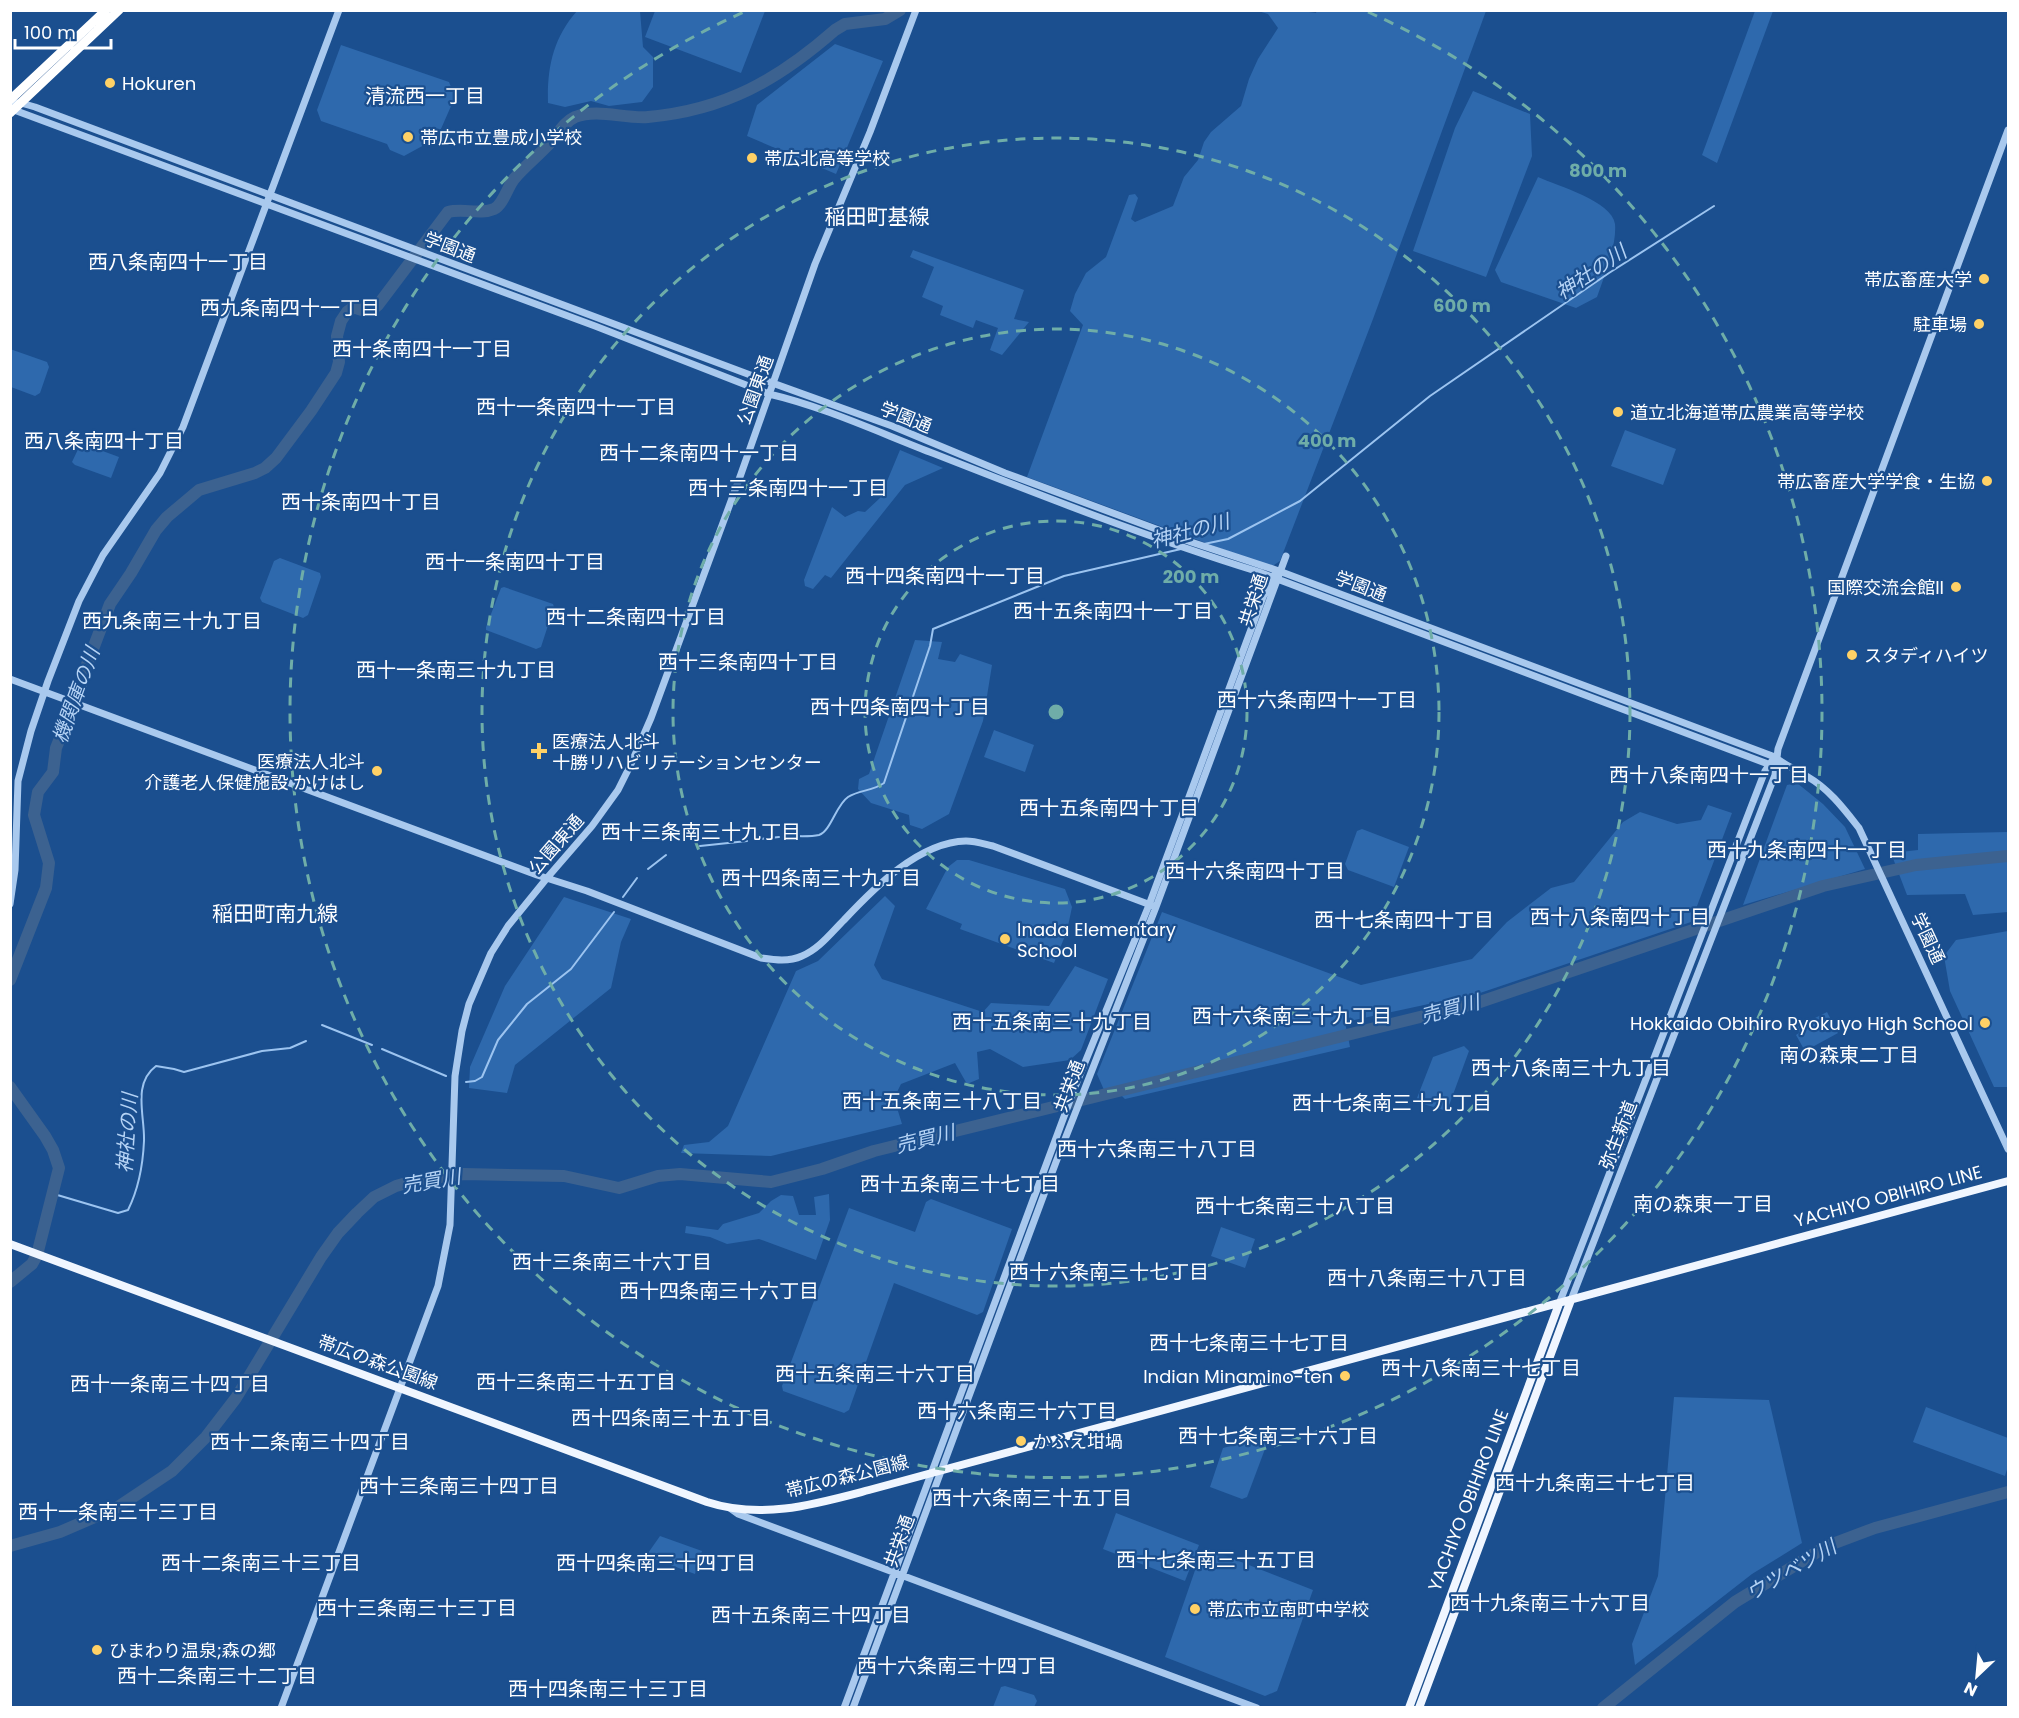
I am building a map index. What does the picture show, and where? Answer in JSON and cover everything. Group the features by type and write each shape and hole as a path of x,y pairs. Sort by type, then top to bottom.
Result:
{"highway":[{"path":"13,106 106,10"},
{"path":"13,106 119,10"}],"main road":[{"name":"YACHIYO OBIHIRO LINE","path":"1419,1707 1571,1300 2008,1181"},
{"name":"帯広の森公園線","path":"10,1244 690,1496 731,1509 771,1510 813,1504 1571,1300"},
{"name":"YACHIYO OBIHIRO LINE","path":"1408,1707 1558,1304"}],"street":[{"path":"10,904 15,870 18,781 44,691 79,600 103,555 160,473 176,441 339,10"},
{"name":"公園東通","path":"281,1707 438,1286 446,1250 452,1193 455,1076 469,1004 491,953 508,926 609,804 631,764 650,720 815,264 870,132 916,12"},
{"name":"学園通","path":"13,106 270,196 870,418 985,465 1180,538 1279,571 1775,757 1808,777 1831,795 1859,828 2008,1149"},
{"name":"学園通","path":"13,106 266,205 681,358 769,394 787,398 847,420 1189,551 1275,578 1773,765 1787,766"},
{"path":"1775,757 2008,130"},
{"name":"共栄通","path":"937,1471 1153,906 1275,578 1286,556"},
{"path":"10,679 587,891 761,958 782,960 801,957 820,945 872,890 901,868 932,849 955,842 968,841 993,846 1153,906"},
{"name":"弥生新道","path":"1571,1300 1710,944 1775,757"},
{"name":"弥生新道","path":"1558,1304 1697,945 1773,765"},
{"name":"共栄通","path":"853,1707 1075,1087 1153,906"},
{"path":"731,1509 738,1514 1257,1707"},
{"name":"共栄通","path":"844,1707 899,1574"}],"shaded area":[{"path":"655,10 765,11 741,73 645,37"},
{"path":"1295,10 1316,13 1317,10 1486,11 1373,319 1280,561 1271,567 1027,477 1083,325 1070,311 1075,294 1086,273 1106,257 1129,195 1135,194 1138,198 1131,219 1135,222 1173,206 1184,177 1198,160 1204,142 1211,132 1241,106 1258,59 1278,28 1268,14 1258,11"},
{"path":"577,11 640,11 643,47 653,57 653,87 642,102 609,106 591,101 565,107 548,103 553,54 562,32"},
{"path":"1755,11 1773,11 1717,163 1702,155"},
{"path":"835,44 883,61 836,174 747,136 757,105"},
{"path":"341,45 449,82 455,97 437,138 404,156 390,150 387,144 321,121 317,110"},
{"path":"1473,91 1530,114 1532,156 1486,277 1413,251 1455,128"},
{"path":"1538,177 1595,201 1612,216 1615,224 1612,251 1597,297 1576,308 1501,282 1495,270"},
{"path":"913,250 1024,290 1014,319 1029,322 1002,355 990,350 998,328 976,320 973,328 940,315 943,306 922,297 934,267 910,257"},
{"path":"10,349 47,362 49,367 40,393 35,396 11,387"},
{"path":"1625,430 1676,449 1663,485 1611,466"},
{"path":"81,443 119,457 111,478 72,462"},
{"path":"900,450 943,468 905,485 831,578 825,575 813,589 805,586 804,580 832,507 845,517 858,511 865,512 880,498"},
{"path":"280,558 320,573 321,577 308,615 303,618 262,602 260,598 274,561"},
{"path":"504,587 553,604 541,647 536,649 486,630 501,588"},
{"path":"915,640 942,642 938,659 955,662 960,654 992,665 983,721 949,814 922,829 910,825 909,815 871,803 858,789 859,779 869,774"},
{"path":"994,730 1034,745 1025,772 984,757"},
{"path":"1797,783 1823,804 1845,827 1865,869 1743,905 1787,785"},
{"path":"1708,805 1732,813 1691,922 1480,993 1345,1022 1350,1047 1125,1099 1114,1088 1104,1090 1097,1074 1162,912 1361,985 1472,959 1507,922 1551,888 1574,882 1623,822 1640,812 1677,824 1701,820"},
{"path":"1362,829 1409,847 1394,887 1348,870 1345,864 1357,831"},
{"path":"2008,832 2008,912 1973,915 1965,894 1907,895 1891,853 1918,850 1918,834"},
{"path":"957,860 969,860 1065,889 1072,907 1067,931 1054,963 960,929 962,924 926,909 948,867"},
{"path":"885,896 895,906 874,965 882,979 983,1012 991,1003 1049,1006 1075,966 1108,979 1081,1050 1070,1060 1023,1067 990,1049 977,1052 979,1079 967,1084 955,1063 901,1084 894,1098 902,1124 771,1156 681,1153 684,1145 709,1142 728,1126 796,971 818,961"},
{"path":"564,897 631,919 621,942 611,988 515,1065 507,1093 469,1088 470,1067 505,986"},
{"name":"Hokkaido Obihiro Ryokuyo High School","path":"2008,931 2008,1087 1994,1087 1950,991 1944,956 1956,940"},
{"path":"1827,1012 1838,1033 1805,1051 1796,1035 1799,1033 1797,1027"},
{"path":"1464,1046 1469,1051 1447,1111 1420,1103 1417,1098 1433,1057"},
{"path":"829,1194 830,1220 816,1260 759,1239 727,1244 710,1237 685,1233 686,1226 718,1230 723,1224 759,1213 781,1195 793,1196 799,1215 816,1215 814,1197"},
{"path":"931,1199 1012,1229 983,1312 977,1315 894,1283 849,1410 844,1413 783,1391 782,1386 849,1208 915,1232 926,1202"},
{"path":"1221,1227 1255,1239 1245,1268 1211,1256"},
{"path":"1674,1397 1769,1400 1802,1543 1752,1574 1635,1665 1632,1644 1658,1576"},
{"path":"1926,1407 2008,1438 2008,1466 2005,1476 1913,1442"},
{"path":"1264,1437 1268,1441 1247,1497 1242,1499 1210,1487 1223,1448"},
{"path":"1116,1513 1199,1545 1185,1581 1103,1549"},
{"path":"660,1536 702,1551 695,1574 646,1556"},
{"path":"1208,1549 1313,1590 1277,1691 1265,1696 1165,1657 1201,1553"},
{"path":"1005,1686 1034,1695 1037,1701 1034,1707 993,1707 1001,1687"}],"waterway":[{"name":"機関庫の川","path":"10,980 46,888 49,863 34,815 38,792 53,772 56,748 110,604 156,530 167,517 199,490 255,473 276,458 336,373 339,362 337,336 341,321 347,312 354,307 364,311 378,305 448,212 489,211 497,207 514,179 571,119 593,113 648,117 676,113 726,100 749,90 793,64 845,24 885,19 900,10"},
{"name":"神社の川","path":"1204,544 1228,539 1300,501 1430,396 1609,273 1714,206"},
{"name":"神社の川","path":"789,836 823,833 848,797 884,783 930,646 933,629 1064,576 1181,549"},
{"name":"神社の川","path":"760,839 779,837"},
{"name":"神社の川","path":"700,846 747,841"},
{"name":"神社の川","path":"648,869 666,855"},
{"name":"売買川","path":"10,1546 60,1532 118,1507 172,1471 206,1437 236,1398 321,1257 338,1233 374,1197 396,1186 417,1180 464,1174 564,1176 619,1188 658,1176 680,1174 771,1182 822,1169 874,1151 1477,1003 1823,886 1916,865 2008,856"},
{"name":"神社の川","path":"623,897 637,878"},
{"name":"神社の川","path":"466,1082 482,1077 498,1040 527,1004 571,969 614,912"},
{"name":"神社の川","path":"322,1025 372,1045"},
{"name":"神社の川","path":"54,1194 118,1213 128,1210 137,1185 142,1158 144,1141 142,1091 149,1073 156,1066 184,1072 262,1051 290,1048 306,1041"},
{"name":"神社の川","path":"382,1049 446,1076"},
{"name":"機関庫の川","path":"10,1087 45,1136 59,1168 37,1255 32,1264 10,1282"},
{"name":"ウツベツ川","path":"1603,1708 1735,1602 1827,1546 1875,1528 2008,1492"}],"place":[{"name":"Hokuren","path":"110,83"},
{"name":"帯広市立豊成小学校","path":"408,137"},
{"name":"帯広北高等学校","path":"752,158"},
{"name":"帯広畜産大学","path":"1984,279"},
{"name":"駐車場","path":"1979,324"},
{"name":"道立北海道帯広農業高等学校","path":"1618,412"},
{"name":"帯広畜産大学学食・生協","path":"1987,481"},
{"name":"国際交流会館II","path":"1956,587"},
{"name":"スタディハイツ","path":"1852,655"},
{"name":"医療法人北斗 十勝リハビリテーションセンター","path":"539,751"},
{"name":"医療法人北斗 介護老人保健施設 かけはし","path":"377,771"},
{"name":"Inada Elementary School","path":"1005,939"},
{"name":"Hokkaido Obihiro Ryokuyo High School","path":"1985,1023"},
{"name":"Indian Minamino-ten","path":"1345,1376"},
{"name":"かふえ坩堝","path":"1021,1441"},
{"name":"帯広市立南町中学校","path":"1195,1609"},
{"name":"ひまわり温泉;森の郷","path":"97,1650"}],"district":[{"name":"清流西一丁目","path":"425,96"},
{"name":"稲田町基線","path":"877,216"},
{"name":"西八条南四十一丁目","path":"178,262"},
{"name":"西九条南四十一丁目","path":"290,308"},
{"name":"西十条南四十一丁目","path":"422,349"},
{"name":"西十一条南四十一丁目","path":"576,407"},
{"name":"西八条南四十丁目","path":"104,441"},
{"name":"西十二条南四十一丁目","path":"699,453"},
{"name":"西十三条南四十一丁目","path":"788,488"},
{"name":"西十条南四十丁目","path":"361,502"},
{"name":"西十一条南四十丁目","path":"515,562"},
{"name":"西十四条南四十一丁目","path":"945,576"},
{"name":"西十五条南四十一丁目","path":"1113,611"},
{"name":"西十二条南四十丁目","path":"636,617"},
{"name":"西九条南三十九丁目","path":"172,621"},
{"name":"西十三条南四十丁目","path":"748,662"},
{"name":"西十一条南三十九丁目","path":"456,670"},
{"name":"西十六条南四十一丁目","path":"1317,700"},
{"name":"西十四条南四十丁目","path":"900,707"},
{"name":"西十八条南四十一丁目","path":"1709,775"},
{"name":"西十五条南四十丁目","path":"1109,808"},
{"name":"西十三条南三十九丁目","path":"701,832"},
{"name":"西十九条南四十一丁目","path":"1807,850"},
{"name":"西十六条南四十丁目","path":"1255,871"},
{"name":"西十四条南三十九丁目","path":"821,878"},
{"name":"稲田町南九線","path":"275,913"},
{"name":"西十八条南四十丁目","path":"1620,917"},
{"name":"西十七条南四十丁目","path":"1404,920"},
{"name":"西十六条南三十九丁目","path":"1292,1016"},
{"name":"西十五条南三十九丁目","path":"1052,1022"},
{"name":"南の森東二丁目","path":"1849,1055"},
{"name":"西十八条南三十九丁目","path":"1571,1068"},
{"name":"西十五条南三十八丁目","path":"942,1101"},
{"name":"西十七条南三十九丁目","path":"1392,1103"},
{"name":"西十六条南三十八丁目","path":"1157,1149"},
{"name":"西十五条南三十七丁目","path":"960,1184"},
{"name":"南の森東一丁目","path":"1703,1204"},
{"name":"西十七条南三十八丁目","path":"1295,1206"},
{"name":"西十三条南三十六丁目","path":"612,1262"},
{"name":"西十六条南三十七丁目","path":"1109,1272"},
{"name":"西十八条南三十八丁目","path":"1427,1278"},
{"name":"西十四条南三十六丁目","path":"719,1291"},
{"name":"西十七条南三十七丁目","path":"1249,1343"},
{"name":"西十八条南三十七丁目","path":"1481,1368"},
{"name":"西十五条南三十六丁目","path":"875,1374"},
{"name":"西十三条南三十五丁目","path":"576,1382"},
{"name":"西十一条南三十四丁目","path":"170,1384"},
{"name":"西十六条南三十六丁目","path":"1017,1411"},
{"name":"西十四条南三十五丁目","path":"671,1418"},
{"name":"西十七条南三十六丁目","path":"1278,1436"},
{"name":"西十二条南三十四丁目","path":"310,1442"},
{"name":"西十九条南三十七丁目","path":"1595,1483"},
{"name":"西十三条南三十四丁目","path":"459,1486"},
{"name":"西十六条南三十五丁目","path":"1032,1498"},
{"name":"西十一条南三十三丁目","path":"118,1512"},
{"name":"西十七条南三十五丁目","path":"1216,1560"},
{"name":"西十二条南三十三丁目","path":"261,1563"},
{"name":"西十四条南三十四丁目","path":"656,1563"},
{"name":"西十九条南三十六丁目","path":"1550,1603"},
{"name":"西十三条南三十三丁目","path":"417,1608"},
{"name":"西十五条南三十四丁目","path":"811,1615"},
{"name":"西十六条南三十四丁目","path":"957,1666"},
{"name":"西十二条南三十二丁目","path":"217,1676"},
{"name":"西十四条南三十三丁目","path":"608,1689"}]}
